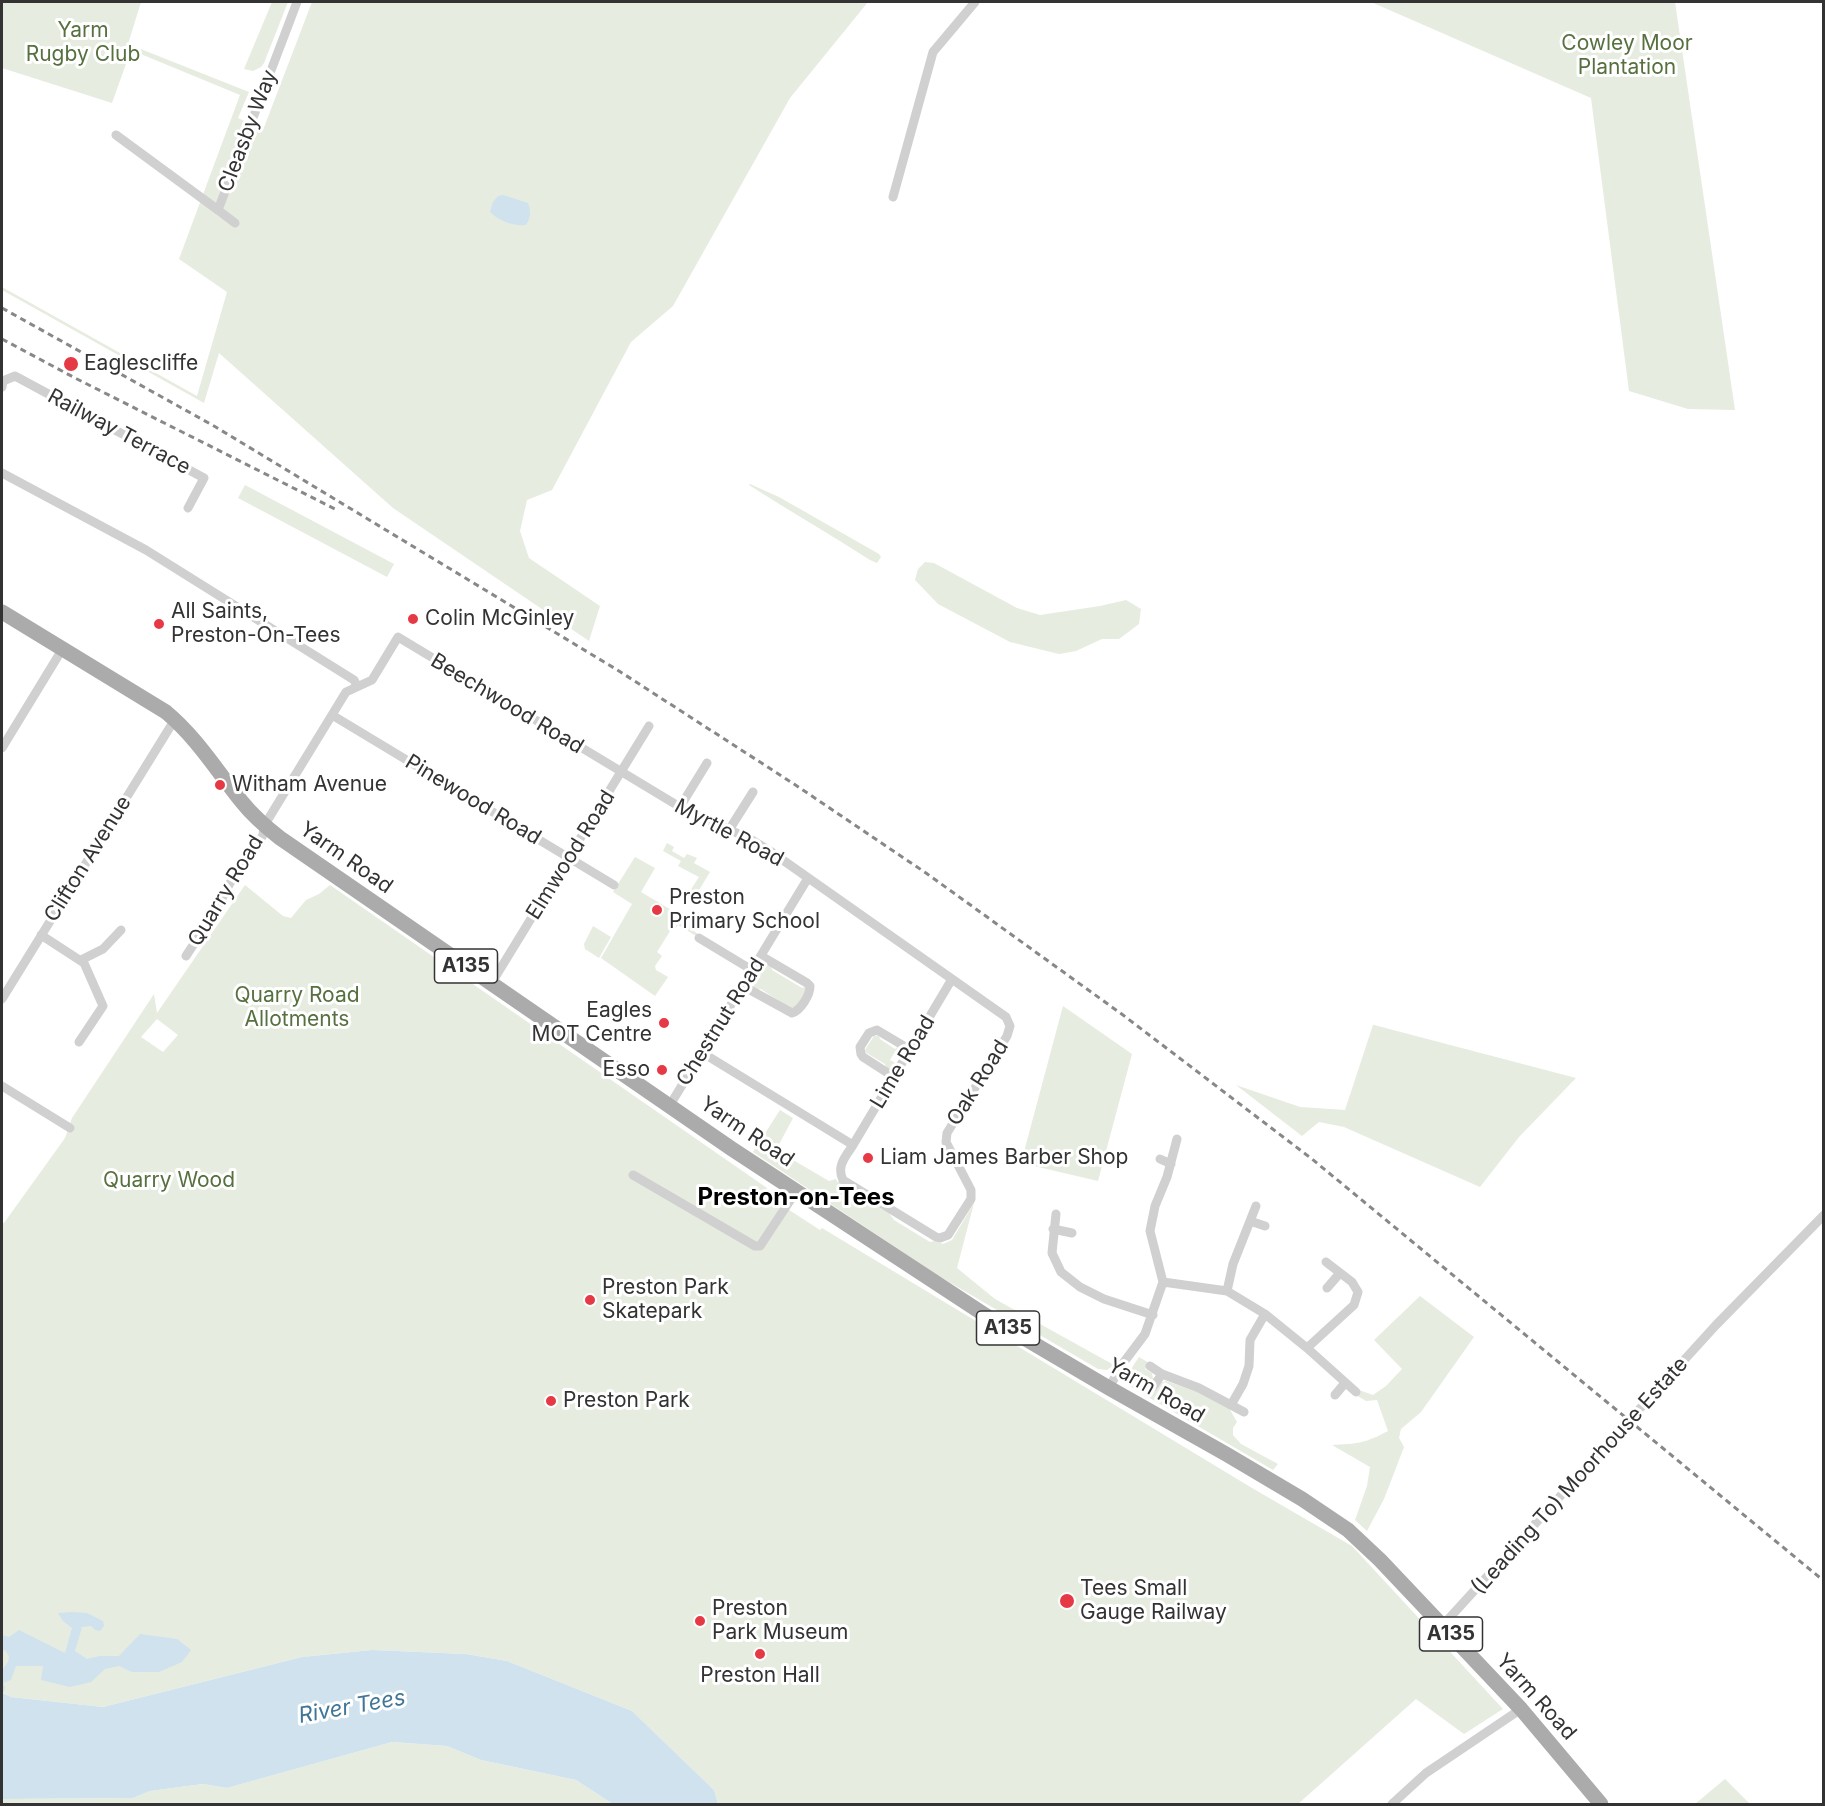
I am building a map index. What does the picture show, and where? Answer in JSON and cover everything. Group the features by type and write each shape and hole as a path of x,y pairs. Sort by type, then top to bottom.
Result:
{"main road":[{"name":"Yarm Road","path":"2,612 135,691 175,719 205,753 243,804 264,826 491,984 985,1315 1302,1499 1348,1530 1443,1625 1521,1709 1601,1804"}],"street":[{"name":"Cleasby Way","path":"116,135 218,210 297,2"},
{"path":"893,197 933,52 975,2"},
{"path":"218,210 235,224"},
{"name":"Railway Terrace","path":"2,384 15,376 204,478 188,508"},
{"path":"2,473 146,550 354,680 357,686 346,692 264,826"},
{"name":"Beechwood Road","path":"357,686 372,680 398,637 621,773"},
{"path":"2,748 63,648"},
{"name":"Pinewood Road","path":"332,715 614,885"},
{"name":"Clifton Avenue","path":"2,999 175,719"},
{"name":"Elmwood Road","path":"491,984 649,726"},
{"path":"680,807 707,763"},
{"name":"Myrtle Road","path":"621,773 680,807 755,842 952,980"},
{"path":"729,830 753,792"},
{"name":"Quarry Road","path":"186,956 216,910 230,883 263,835 264,826"},
{"name":"Chestnut Road","path":"670,1105 808,878"},
{"path":"81,960 103,949 121,930"},
{"path":"41,935 84,963 103,1006 79,1042"},
{"path":"699,938 752,970"},
{"path":"743,986 792,1013 798,1011 804,1002 811,989 807,982 761,956"},
{"name":"Lime Road","path":"945,1237 936,1238 843,1180 840,1167 952,980"},
{"name":"Oak Road","path":"945,1237 971,1199 972,1194 946,1142 947,1133 1007,1036 1010,1026 1006,1017 952,980"},
{"path":"894,1077 863,1057 861,1047 869,1034 877,1030 909,1050"},
{"path":"701,1052 853,1145"},
{"path":"2,1086 70,1128"},
{"path":"1109,1388 1121,1366 1145,1334 1163,1282 1150,1231 1155,1206 1171,1164 1177,1139"},
{"path":"1160,1159 1171,1164"},
{"path":"633,1175 755,1246 760,1246 797,1190"},
{"path":"1227,1291 1233,1264 1256,1206"},
{"path":"1056,1214 1052,1253 1060,1272 1080,1287 1104,1299 1153,1315"},
{"name":"(Leading To) Moorhouse Estate","path":"1443,1625 1716,1326 1824,1215"},
{"path":"1251,1221 1265,1226"},
{"path":"1053,1230 1072,1233"},
{"path":"1307,1348 1354,1305 1358,1292 1352,1282 1326,1262"},
{"path":"1327,1288 1340,1273"},
{"path":"1163,1282 1227,1291 1265,1314 1356,1392"},
{"path":"1231,1405 1243,1384 1249,1366 1250,1340 1265,1314"},
{"path":"1150,1366 1162,1374 1199,1388 1244,1412"},
{"path":"1154,1387 1162,1374"},
{"path":"1335,1395 1345,1383"},
{"path":"1392,1804 1426,1773 1521,1709"}],"green space":[{"name":"Yarm Rugby Club","path":"2,2 141,2 128,44 249,92 238,118 263,130 312,2 868,2 790,98 673,306 631,342 552,490 527,500 520,531 529,558 600,606 589,641 393,508 219,353 204,403 2,290 2,287 197,396 227,292 179,259 240,95 131,50 112,103 2,68"},
{"path":"272,2 288,2 264,63 253,71 244,69"},
{"name":"Cowley Moor Plantation","path":"1371,2 1675,2 1735,410 1688,409 1629,391 1591,98"},
{"path":"750,484 779,497 881,557 877,563 870,560 764,495"},
{"path":"245,485 394,564 387,577 238,498"},
{"path":"925,562 934,563 1017,608 1040,615 1126,600 1141,609 1139,624 1119,639 1102,639 1076,651 1059,654 1010,642 938,604 915,580 918,569"},
{"path":"667,843 674,847 672,851 684,858 687,854 697,858 694,863 710,872 696,895 690,891 699,877 678,866 681,861 663,851"},
{"path":"635,857 655,868 641,892 683,917 682,920 693,926 691,929 698,934 696,936 678,925 675,929 672,928 657,952 662,956 655,966 656,970 668,977 655,996 601,958 632,904 613,892"},
{"name":"Preston Park","path":"245,885 283,916 291,918 306,900 319,894 330,885 767,1188 766,1195 820,1230 822,1228 1352,1546 1503,1709 1464,1734 1416,1699 1298,1804 718,1804 714,1790 632,1711 507,1661 466,1654 372,1650 302,1657 103,1707 11,1697 2,1692 2,1222 4,1223 65,1138 72,1118 154,994 157,1013","holes":["157,1019 178,1035 163,1052 141,1037"]},
{"path":"593,926 611,937 599,958 585,949 584,944"},
{"path":"766,964 771,965 772,970 802,988 805,987 797,1008 792,1010 761,989 756,990 753,987"},
{"path":"1063,1006 1132,1054 1098,1181 1021,1163"},
{"path":"1373,1025 1576,1078 1519,1137 1480,1187 1344,1127 1319,1122 1302,1136 1236,1085 1300,1107 1345,1110"},
{"path":"874,1036 879,1036 895,1049 899,1046 902,1049 902,1054 896,1050 890,1060 897,1064 893,1070 886,1069 885,1064 865,1052"},
{"path":"780,1110 793,1118 776,1150 829,1181 836,1179 837,1182 840,1181 844,1184 845,1190 871,1206 875,1205 889,1213 894,1220 930,1242 943,1244 952,1240 974,1203 957,1268 995,1299 1114,1365 1107,1370 1098,1369 937,1275 753,1152"},
{"path":"1420,1296 1474,1337 1421,1412 1401,1429 1399,1438 1404,1447 1384,1499 1367,1531 1355,1520 1367,1486 1370,1467 1332,1445 1361,1442 1388,1431 1377,1400 1366,1401 1354,1394 1359,1390 1373,1395 1386,1386 1402,1369 1374,1340"},
{"path":"1139,1357 1149,1363 1145,1369 1152,1373 1153,1379 1149,1388 1155,1391 1160,1383 1166,1381 1206,1395 1229,1408 1237,1422 1233,1428 1233,1435 1241,1444 1278,1464 1273,1470 1131,1387 1129,1375"},
{"path":"392,1742 447,1746 481,1760 576,1780 613,1804 2,1804 2,1799 133,1798 150,1791 203,1784 227,1788"},
{"path":"1725,1779 1750,1804 1695,1804"}],"water":[{"path":"503,195 528,203 530,214 526,225 506,222 490,212 493,202 498,196"},
{"name":"River Tees","path":"58,1613 87,1613 103,1621 104,1626 100,1631 91,1626 82,1627 75,1651 87,1659 119,1656 140,1634 177,1639 191,1650 182,1662 159,1672 132,1672 119,1666 105,1669 91,1682 70,1687 41,1680 43,1666 16,1666 11,1680 3,1683 5,1688 3,1693 11,1697 103,1707 302,1657 372,1650 466,1654 507,1661 632,1711 714,1790 718,1804 613,1804 576,1780 481,1760 447,1746 392,1742 227,1788 203,1784 150,1791 133,1798 2,1799 2,1670 9,1656 5,1650 2,1651 2,1635 9,1637 19,1630 65,1653 72,1628 63,1621"}],"railway":[{"path":"2,308 214,426 619,671 926,873 1123,1015 1312,1159 1824,1581"},
{"path":"2,339 337,510"}],"place":[{"name":"Eaglescliffe","path":"71,364"},
{"name":"Colin McGinley","path":"413,619"},
{"name":"All Saints, Preston-On-Tees","path":"159,624"},
{"name":"Witham Avenue","path":"220,785"},
{"name":"Preston Primary School","path":"657,910"},
{"name":"Eagles MOT Centre","path":"664,1023"},
{"name":"Esso","path":"662,1070"},
{"name":"Liam James Barber Shop","path":"868,1158"},
{"name":"Preston Park Skatepark","path":"590,1300"},
{"name":"Preston Park","path":"551,1401"},
{"name":"Tees Small Gauge Railway","path":"1067,1601"},
{"name":"Preston Park Museum","path":"700,1621"},
{"name":"Preston Hall","path":"760,1654"}],"district":[{"name":"Preston-on-Tees","path":"796,1198"}],"park label":[{"name":"Quarry Road Allotments","path":"297,1008"},
{"name":"Quarry Wood","path":"169,1181"}]}
